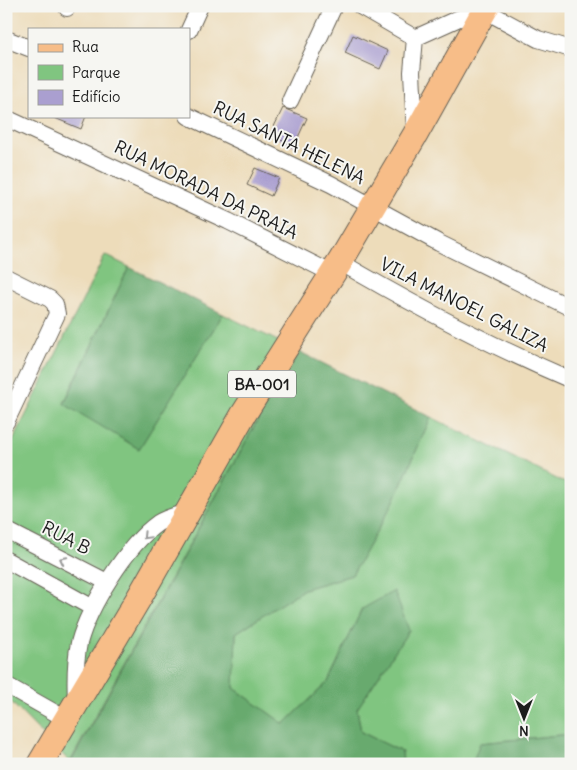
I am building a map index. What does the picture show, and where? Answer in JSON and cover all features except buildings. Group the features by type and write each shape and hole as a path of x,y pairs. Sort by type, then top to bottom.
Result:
{"main road":[{"name":"BA-001","path":"40,764 140,596 243,415 336,268 416,135 486,8"}],"street":[{"path":"190,28 200,6"},
{"path":"290,101 334,6"},
{"path":"360,6 416,38"},
{"path":"416,38 450,21 486,8 538,39 571,49"},
{"path":"416,38 412,72 416,135"},
{"path":"6,39 28,48"},
{"name":"RUA SANTA HELENA","path":"190,117 373,206 439,243 571,308"},
{"name":"RUA MORADA DA PRAIA","path":"6,118 336,268"},
{"name":"VILA MANOEL GALIZA","path":"336,268 520,359 571,380"},
{"path":"6,277 50,299 56,308 56,318 8,415"},
{"path":"6,685 71,709 77,653 92,608 107,582 157,524 187,512"},
{"name":"RUA B","path":"6,530 107,582"},
{"path":"6,560 92,608"}],"green space":[{"path":"105,255 129,267 64,403 139,449 223,314 296,350 70,762 6,697 6,455"},
{"path":"129,267 223,314 139,449 64,404"},
{"path":"296,350 431,417 394,501 352,575 304,589 236,633 234,688 284,724 328,682 362,609 394,591 409,630 357,709 361,732 402,752 403,764 73,764 71,762"},
{"path":"431,417 571,486 571,734 480,743 472,764 403,764 402,752 361,732 357,709 409,630 362,609 328,682 284,724 234,688 236,633 304,589 352,575 394,501"},
{"path":"571,734 571,764 472,764 480,743"}]}
